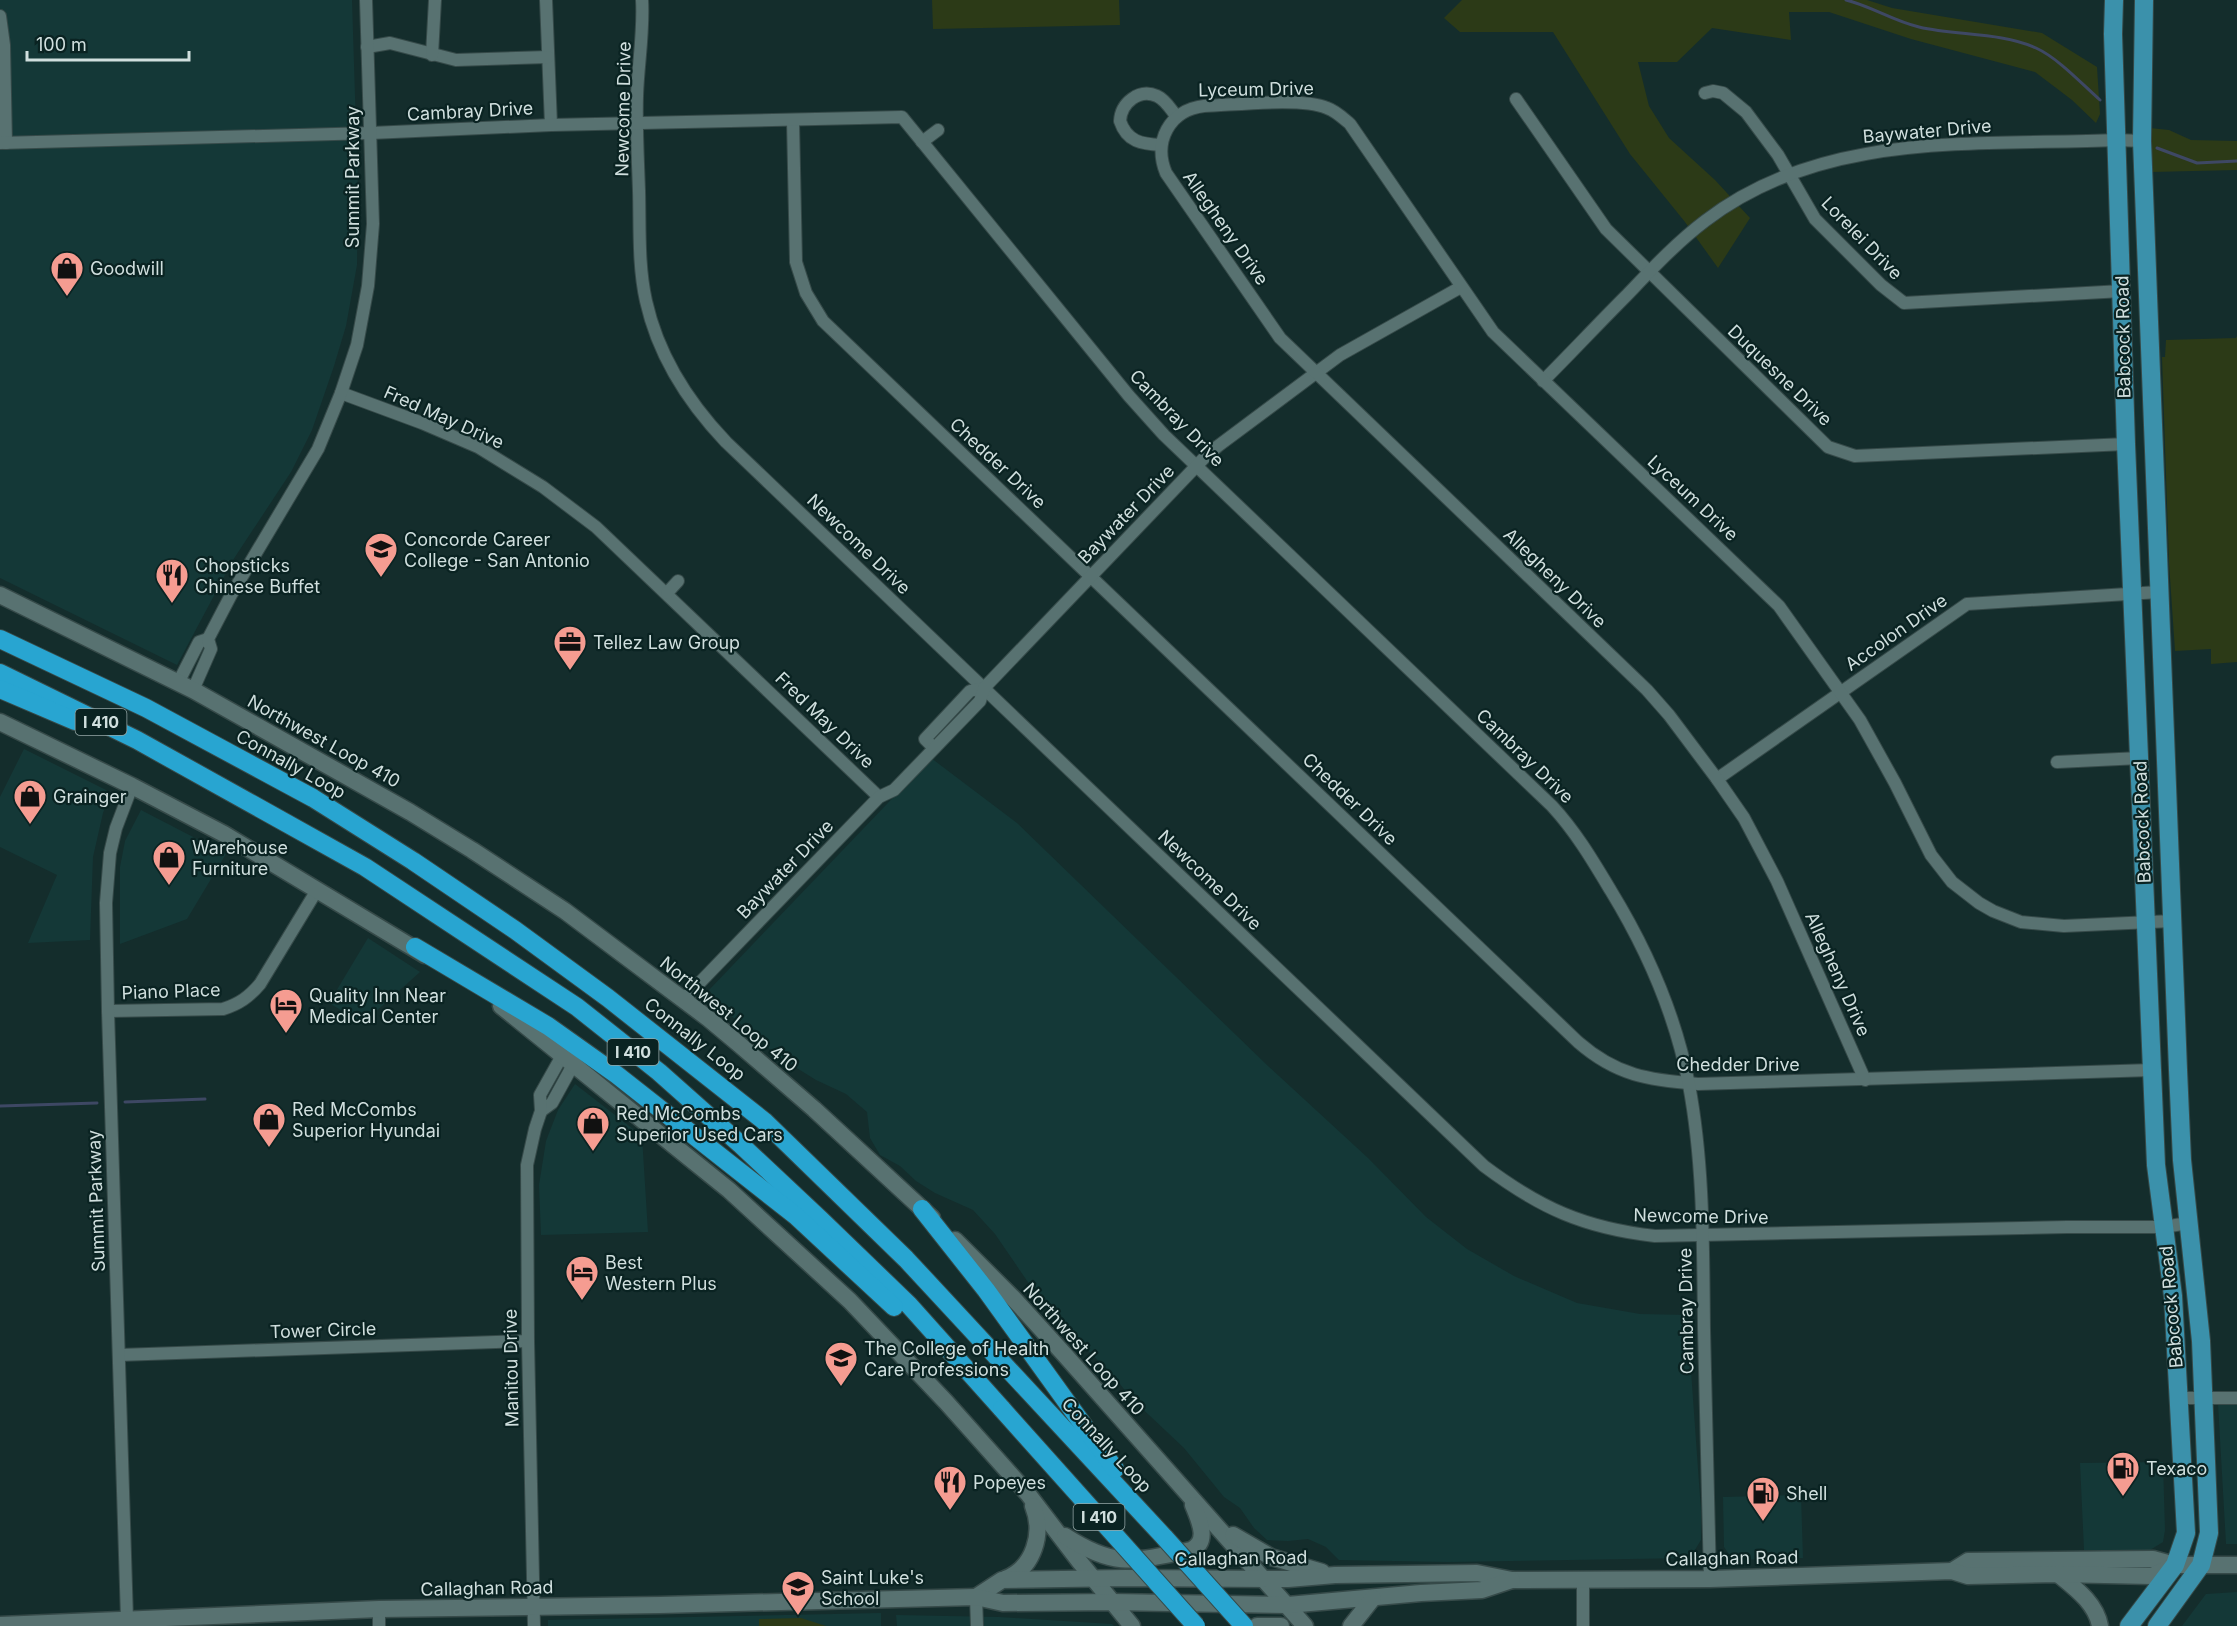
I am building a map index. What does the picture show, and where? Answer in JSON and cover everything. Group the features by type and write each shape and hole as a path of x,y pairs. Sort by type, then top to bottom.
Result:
{"highway":[{"name":"Connally Loop","path":"2,638 146,708 313,798 450,886 608,998 764,1121 906,1260 1244,1626"},
{"name":"I 410","path":"0,673 127,735 365,867 577,1007 668,1080 820,1219 909,1305 1196,1626"},
{"path":"0,689 200,776"},
{"path":"415,947 548,1026 617,1075 796,1216 1002,1409"},
{"path":"922,1209 986,1290 1165,1538"}],"main road":[{"name":"Babcock Road","path":"2114,0 2113,34 2126,444 2156,1165 2173,1296 2186,1533 2175,1565 2129,1626"},
{"name":"Babcock Road","path":"2144,0 2142,141 2181,1145 2198,1305 2209,1533 2201,1565 2157,1626"},
{"path":"2123,334 2151,333"},
{"name":"Northwest Loop 410","path":"0,595 185,686 410,812 565,911 683,1000 814,1109 922,1209 1013,1299 1305,1626"},
{"path":"0,722 132,786 239,842 415,947 505,1008 569,1058 729,1190 850,1301 946,1401 1028,1494 1132,1626"},
{"path":"976,1597 1002,1580 1016,1575 1025,1566 1036,1543 1037,1515 1028,1494"},
{"path":"1055,1529 1087,1551 1110,1559 1140,1560 1191,1550 1198,1547 1202,1532 1189,1494"},
{"path":"1212,1521 1247,1545 1271,1557 1335,1575"},
{"name":"Callaghan Road","path":"1952,1571 1968,1561 2153,1559 2175,1565 2237,1565"},
{"name":"Callaghan Road","path":"1002,1580 1264,1579 1335,1575 1478,1573 1512,1580 1710,1579 1952,1571 1968,1576 2058,1574 2152,1576 2175,1565"},
{"path":"2058,1574 2084,1596 2098,1617 2100,1626"},
{"name":"Callaghan Road","path":"0,1625 127,1619 379,1618 534,1606 976,1597 1003,1603 1288,1605 1482,1590 1512,1580"},
{"path":"1351,1626 1372,1598"},
{"path":"1257,1626 1281,1626"}],"street":[{"name":"Summit Parkway","path":"185,686 211,649 208,639 231,595 301,482 318,449 341,393 357,345 368,286 373,224 366,0"},
{"path":"432,55 435,0"},
{"path":"546,0 551,125"},
{"name":"Newcome Drive","path":"642,0 638,124 640,257 646,300 657,335 684,391 726,442 1484,1166 1536,1202 1564,1216 1624,1233 1655,1236 1702,1237 2067,1227 2164,1227 2188,1223"},
{"path":"0,16 4,45 3,143"},
{"path":"367,46 390,43 456,60 548,57"},
{"name":"Lorelei Drive","path":"1705,93 1723,93 1746,112 1763,133 1815,219 1881,285 1904,303 2122,291"},
{"path":"1149,94 1165,101 1177,117 1162,140 1139,144 1128,136 1120,121 1123,108 1131,99 1149,94"},
{"name":"Duquesne Drive","path":"1516,99 1606,229 1828,447 1843,454 1855,456 2126,444"},
{"name":"Lyceum Drive","path":"1177,117 1192,107 1307,103 1327,107 1339,114 1357,133 1493,332 1762,588 1796,628 1839,693 1860,720 1931,855 1965,893 1993,911 2021,922 2064,926 2172,921"},
{"name":"Cambray Drive","path":"3,143 371,133 551,125 902,117 1129,396 1164,435 1568,824 1626,917 1646,956 1677,1040 1689,1084 1699,1170 1702,1237 1710,1579"},
{"name":"Chedder Drive","path":"793,121 796,261 803,285 814,308 831,330 1589,1052 1628,1074 1657,1081 1718,1085 2152,1070"},
{"path":"922,142 938,130"},
{"name":"Allegheny Drive","path":"1162,140 1162,164 1166,173 1280,339 1647,690 1717,778 1744,818 1777,881 1865,1080"},
{"name":"Baywater Drive","path":"1543,381 1684,238 1738,198 1805,167 1874,151 1938,145 2142,141"},
{"name":"Baywater Drive","path":"683,1000 879,797 894,790 944,739 980,701 984,688 1196,466 1218,446 1341,355 1461,287"},
{"name":"Fred May Drive","path":"341,393 478,447 543,487 596,527 879,797"},
{"path":"667,593 678,581"},
{"name":"Accolon Drive","path":"1717,778 1967,604 2159,592"},
{"name":"Baywater Drive","path":"929,734 970,691 984,688"},
{"path":"929,734 944,739"},
{"path":"929,734 934,748"},
{"path":"2057,762 2140,758"},
{"name":"Summit Parkway","path":"127,1619 108,1011 107,878 116,828 132,786"},
{"name":"Piano Place","path":"108,1011 223,1008 238,1004 252,994 260,984 317,890"},
{"name":"Manitou Drive","path":"534,1626 527,1165 541,1111 540,1095 569,1058"},
{"name":"Tower Circle","path":"119,1355 528,1341"},
{"path":"2178,1398 2237,1398"},
{"path":"1582,1578 1583,1626"},
{"path":"976,1597 976,1626"}],"shaded area":[{"path":"0,0 352,0 358,192 357,265 346,326 312,430 291,472 233,560 177,665 0,578"},
{"path":"24,749 110,792 93,857 90,940 28,943 57,875 0,847 0,797"},
{"path":"931,758 1017,823 1268,1066 1368,1158 1426,1217 1467,1249 1514,1276 1577,1303 1640,1314 1687,1315 1701,1511 1701,1540 1690,1558 1449,1562 1339,1560 1326,1547 1308,1539 1267,1540 1254,1528 1240,1508 1224,1497 1184,1448 1131,1398 1112,1374 1061,1325 1034,1291 995,1234 973,1210 935,1193 916,1181 900,1166 880,1155 870,1138 867,1112 846,1094 816,1080 779,1057 720,1006 709,990"},
{"path":"141,810 226,854 187,919 120,944 120,867 125,841"},
{"path":"368,938 420,972 363,1023 329,1003"},
{"name":"Red McCombs Superior Used Cars","path":"575,1084 642,1136 648,1232 541,1235 539,1185 546,1141 558,1110"},
{"path":"2237,1403 2237,1544 2226,1544 2218,1404"},
{"name":"Texaco","path":"2163,1462 2165,1530 2163,1542 2150,1550 2084,1550 2080,1463"},
{"name":"Shell","path":"1801,1495 1803,1558 1733,1560 1724,1547 1723,1497"},
{"path":"2237,1592 2237,1626 2182,1626 2206,1594"},
{"name":"Saint Luke's School","path":"881,1613 881,1626 548,1626 548,1620"},
{"path":"896,1615 999,1617 1112,1624 1114,1626 897,1626"}],"green space":[{"path":"932,0 1119,0 1120,25 933,29"},
{"path":"1462,0 1867,0 1892,8 2042,33 2097,67 2100,114 2096,123 2072,100 2035,72 1911,39 1829,12 1789,12 1791,40 1712,28 1677,62 1638,62 1649,106 1669,138 1715,180 1750,218 1718,268 1685,222 1630,154 1553,32 1460,32 1444,18"},
{"path":"2150,128 2169,130 2191,140 2237,141 2237,170 2151,172"},
{"path":"2237,336 2237,662 2211,664 2211,649 2175,651 2169,563 2162,357 2165,357 2166,340 2236,338"},
{"path":"801,1618 826,1626 759,1626 759,1619"}],"waterway":[{"path":"1846,0 1919,27 2008,39 2036,48 2061,65 2100,100"},
{"path":"2157,148 2197,163 2237,161"},
{"path":"125,1102 205,1099"},
{"path":"0,1106 97,1103"}],"place":[{"name":"Goodwill","path":"67,297"},
{"name":"Concorde Career College - San Antonio","path":"381,578"},
{"name":"Chopsticks Chinese Buffet","path":"172,604"},
{"name":"Tellez Law Group","path":"570,671"},
{"name":"Grainger","path":"30,825"},
{"name":"Warehouse Furniture","path":"169,886"},
{"name":"Quality Inn Near Medical Center","path":"286,1034"},
{"name":"Red McCombs Superior Hyundai","path":"269,1148"},
{"name":"Red McCombs Superior Used Cars","path":"593,1152"},
{"name":"Best Western Plus","path":"582,1301"},
{"name":"The College of Health Care Professions","path":"841,1387"},
{"name":"Texaco","path":"2123,1497"},
{"name":"Popeyes","path":"950,1511"},
{"name":"Shell","path":"1763,1522"},
{"name":"Saint Luke's School","path":"798,1616"}]}
